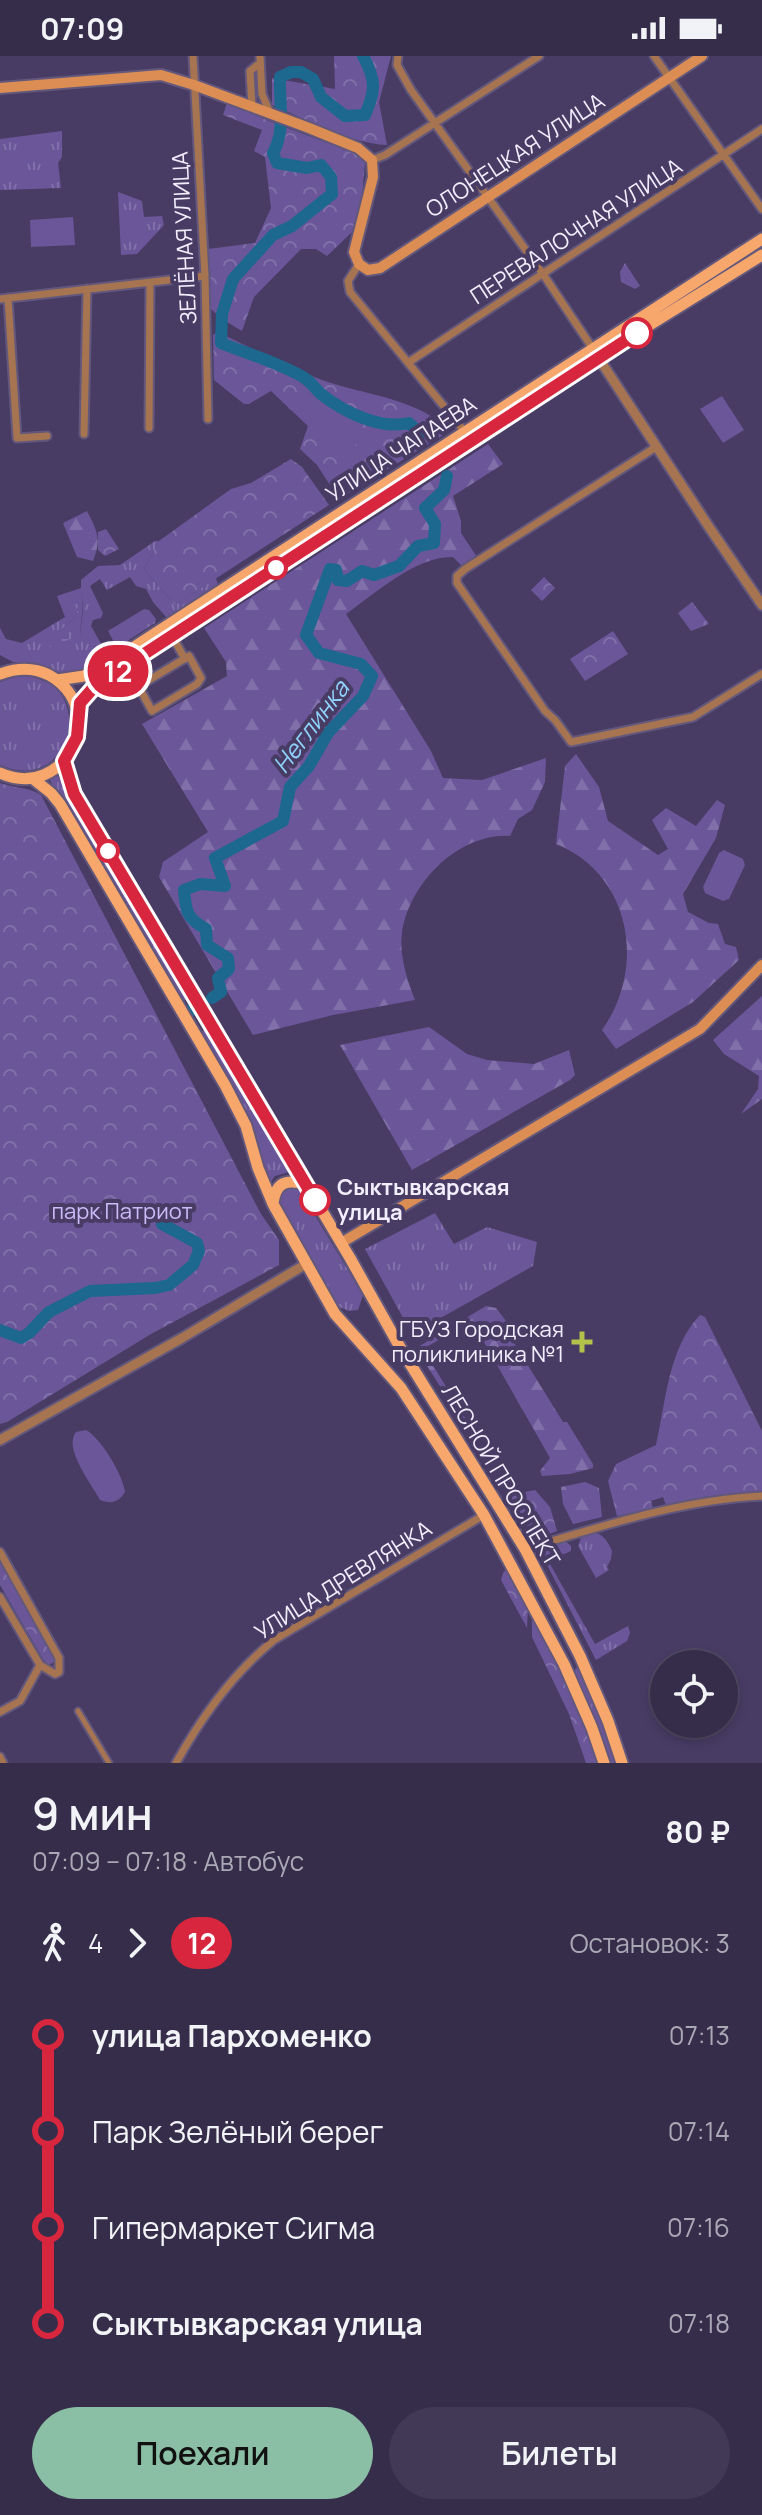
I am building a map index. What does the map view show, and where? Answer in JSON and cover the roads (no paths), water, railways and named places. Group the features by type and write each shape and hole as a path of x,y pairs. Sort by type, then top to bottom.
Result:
{"main road":[{"name":"ОЛОНЕЦКАЯ УЛИЦА","path":"359,264 368,270 380,268 702,56"},
{"path":"0,88 161,75 252,106 358,148 372,160 373,177 354,252 359,264"},
{"name":"УЛИЦА ЧАПАЕВА","path":"78,713 80,703 95,686 762,239"},
{"name":"УЛИЦА ЧАПАЕВА","path":"57,680 84,676 117,658 465,432 762,255"},
{"path":"0,662 5,672 26,669 43,672 57,680 67,689 78,713 77,737 64,761 45,775 32,778 18,779 0,773"},
{"name":"ЛЕСНОЙ ПРОСПЕКТ","path":"64,761 74,794 401,1349 525,1549 580,1656 622,1763"},
{"name":"ЛЕСНОЙ ПРОСПЕКТ","path":"32,778 60,804 193,1032 246,1126 273,1204 335,1314 401,1388 484,1515 564,1664 604,1763"},
{"path":"341,1243 700,1029 762,965"},
{"path":"273,1204 275,1193 282,1184 292,1181 306,1184"},
{"path":"424,1423 441,1412"},
{"path":"564,1664 580,1656"}],"street":[{"name":"ЗЕЛЁНАЯ УЛИЦА","path":"193,56 205,276 208,419"},
{"path":"372,160 435,124 539,56"},
{"path":"654,56 762,209"},
{"path":"260,59 262,94 272,114"},
{"path":"252,106 250,71 260,59"},
{"path":"397,60 435,124 543,274 762,605"},
{"path":"252,106 262,94"},
{"name":"ПЕРЕВАЛОЧНАЯ УЛИЦА","path":"409,362 762,129"},
{"path":"359,264 348,281 350,292 465,432"},
{"path":"47,436 17,438 4,298 205,276"},
{"path":"149,428 150,283"},
{"path":"84,434 87,289"},
{"path":"656,447 460,572 457,583 545,711 571,742 693,717 762,674"},
{"path":"172,636 185,659"},
{"path":"189,656 201,678 197,684 152,711 141,691 143,683 149,680 189,656"},
{"path":"136,659 149,680"},
{"path":"0,1440 306,1264"},
{"path":"525,1549 667,1508 724,1498 762,1496"},
{"name":"УЛИЦА ДРЕВЛЯНКА","path":"176,1763 215,1700 254,1656 274,1640 484,1515"},
{"path":"0,1552 59,1658 59,1672 55,1674 40,1665 0,1597"},
{"path":"0,1712 20,1701 40,1665"},
{"path":"78,1711 109,1763"},
{"path":"0,1757 3,1763"}],"waterway":[{"name":"Неглинка","path":"363,56 373,85 365,115 345,116 321,97 313,79 301,72 280,77 281,126 273,153 277,163 307,168 321,165 331,177 332,194 292,226 273,235 233,279 222,314 221,343 293,372 351,413 374,422 409,423 420,434"},
{"name":"Неглинка","path":"212,998 221,992 218,978 229,969 228,958 207,945 206,929 188,913 184,890 200,884 225,886 215,858 283,821 290,787 309,766 328,733 363,696 372,676 361,664 319,653 306,635 330,569 336,570 338,580 347,581 362,571 374,575 399,566 418,546 434,543 435,524 425,508 444,490 447,476"},
{"name":"Неглинка","path":"190,1011 195,1008"},
{"name":"Неглинка","path":"0,1330 21,1338 49,1312 90,1291 169,1285 193,1265 199,1251 197,1243 162,1224"}],"place":[{"name":"Сыктывкарская улица","path":"315,1200"},
{"name":"ГБУЗ Городская поликлиника №1","path":"582,1342"}],"park label":[{"name":"парк Патриот","path":"122,1211"}]}
